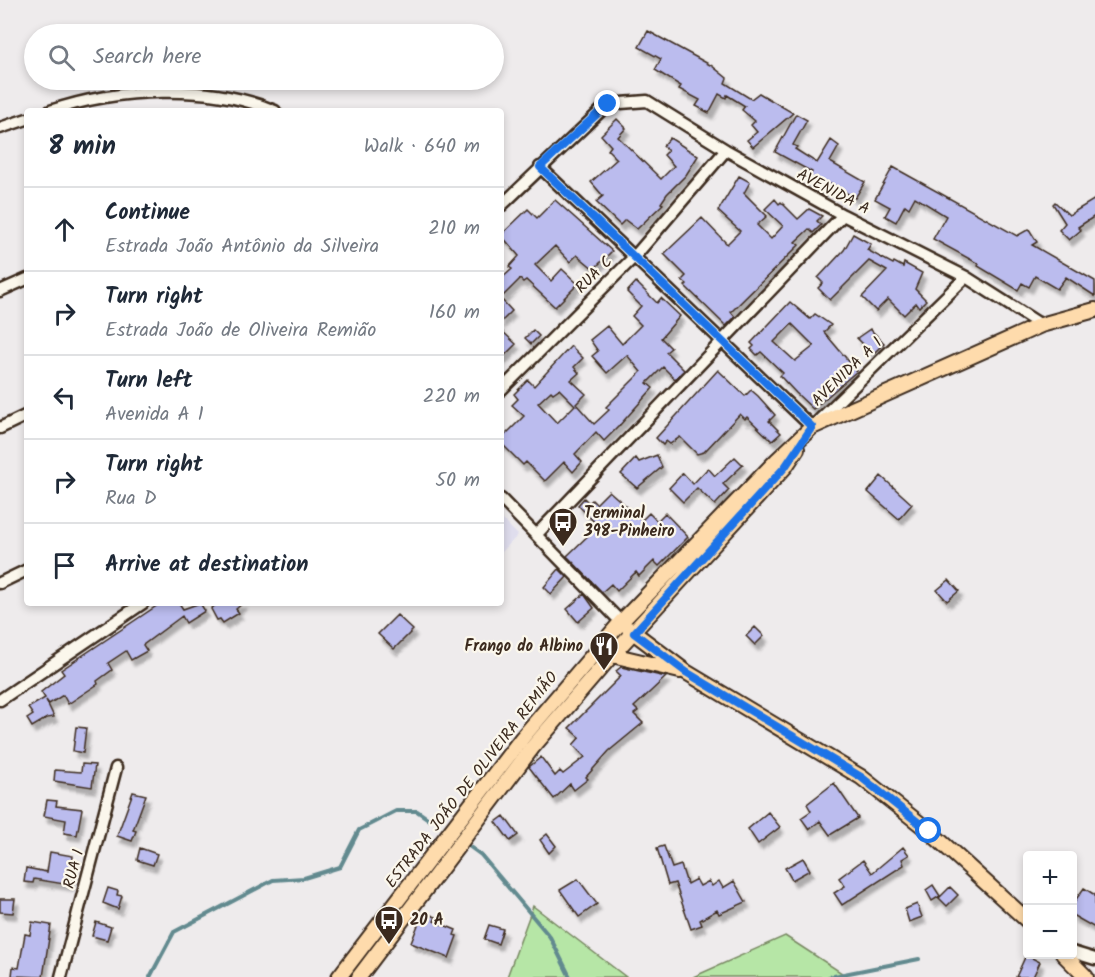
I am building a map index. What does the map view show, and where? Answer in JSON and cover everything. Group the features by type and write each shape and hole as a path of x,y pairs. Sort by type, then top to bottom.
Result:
{"main road":[{"name":"ESTRADA JOÃO DE OLIVEIRA REMIÃO","path":"339,977 522,738 621,622 777,460 812,427 1041,325 1095,310"},
{"name":"ESTRADA JOÃO DE OLIVEIRA REMIÃO","path":"358,977 532,748 612,655 785,467 812,427"},
{"path":"686,672 612,655 608,644 621,622 686,672 861,777 929,831 1023,916"},
{"path":"1068,959 1086,977"}],"street":[{"path":"59,108 80,101 180,91 248,99 268,108"},
{"name":"AVENIDA A","path":"540,167 608,104 633,100 647,101 726,150 843,215 966,277 1041,325"},
{"path":"0,128 24,120"},
{"name":"RUA C","path":"504,387 635,256 726,150"},
{"path":"504,203 540,167"},
{"name":"AVENIDA A 1","path":"540,167 812,427 966,277"},
{"path":"537,534 843,215"},
{"path":"0,291 24,280"},
{"path":"0,428 24,416"},
{"path":"504,502 621,622"},
{"path":"0,583 24,571"},
{"path":"0,700 139,606"},
{"name":"RUA 1","path":"61,977 116,768"},
{"path":"1077,954 1095,959"}],"shaded area":[{"path":"504,521 518,535 504,550"}],"green space":[{"path":"533,906 626,977 507,977"},
{"path":"785,936 848,977 693,977"}],"building":[{"path":"648,31 712,66 727,78 725,83 751,99 759,93 793,113 753,147 747,140 757,132 751,125 755,121 742,110 745,106 727,95 726,98 719,94 709,113 696,106 700,100 679,89 681,86 655,70 661,59 639,47"},
{"path":"796,114 807,120 793,145 797,147 795,149 817,163 831,140 839,146 830,162 865,182 855,198 831,184 827,191 807,180 812,172 775,152"},
{"path":"617,119 626,128 618,137 661,179 674,166 664,155 668,151 663,146 670,138 698,156 686,175 667,194 661,203 663,204 637,229 625,220 620,225 596,202 603,196 591,182 617,159 608,150 611,146 601,135"},
{"path":"893,167 1017,236 1029,229 1037,242 1032,245 1095,281 1095,296 1066,277 1057,289 1035,276 1029,287 1022,283 1018,290 978,266 979,264 933,239 946,216 915,197 909,208 905,205 896,222 885,216 890,207 875,199"},
{"path":"739,176 750,182 744,193 767,216 757,225 771,239 783,226 765,209 775,199 798,219 809,209 822,216 817,221 821,225 813,233 809,229 795,242 799,245 731,312 735,317 726,326 685,286 687,284 682,280 686,276 664,254 702,218 727,244 740,231 718,211"},
{"path":"1095,199 1095,216 1078,227 1081,230 1069,240 1059,230 1065,223 1053,204 1055,202 1069,215"},
{"path":"555,200 612,251 594,269 577,255 570,262 555,246 535,265 551,281 562,269 578,284 555,307 526,280 523,282 520,279 504,295 504,276 512,269 509,267 519,256 504,238 504,232 528,209 537,218"},
{"path":"853,234 871,244 867,250 893,264 894,262 903,267 904,263 922,273 915,289 926,300 919,307 916,303 904,315 888,299 876,311 862,297 887,271 869,261 830,300 818,288 823,283 818,278 844,250"},
{"path":"636,282 657,303 661,298 680,316 661,338 671,348 666,352 684,370 675,379 663,367 647,383 653,388 604,441 596,432 575,454 582,462 573,472 564,462 545,481 526,462 523,465 504,446 504,436 524,416 512,405 518,399 514,394 528,380 534,386 571,346 583,358 574,367 579,373 571,380 586,394 576,404 594,424 609,410 606,407 641,372 627,355 607,373 592,356 598,351 590,340 607,326 622,344 641,325 632,316 641,306 627,292","holes":["559,389 575,405 557,423 538,403 551,391 553,393"]},
{"path":"504,302 512,311 504,319"},
{"path":"790,302 810,319 815,314 831,325 824,332 857,371 813,409 780,376 783,373 761,352 757,355 751,349 754,346 751,343","holes":["792,324 814,346 795,361 774,342"]},
{"path":"870,329 884,343 873,354 857,338"},
{"path":"533,330 539,336 531,344 525,338"},
{"path":"504,333 516,344 504,356"},
{"path":"718,370 745,396 751,390 758,396 775,415 769,421 781,433 772,441 747,417 745,419 740,414 704,452 697,454 680,437 670,444 666,441 663,445 656,438"},
{"path":"657,455 662,467 637,488 621,474 636,458 639,462"},
{"path":"735,457 743,465 723,484 729,490 715,505 697,488 683,502 669,488 683,473 693,484 708,468 715,476"},
{"path":"881,476 912,504 899,519 868,492"},
{"path":"609,491 642,520 649,513 657,521 665,513 688,537 659,566 654,561 639,576 636,572 617,591 611,584 602,592 567,556 598,526 578,505 584,498 589,503 592,500 596,504"},
{"path":"559,569 567,577 551,594 544,587"},
{"path":"949,580 959,591 947,601 937,590"},
{"path":"584,594 594,608 578,622 567,609"},
{"path":"157,606 181,606 183,609 202,606 205,611 186,623 182,616 143,645 147,651 131,660 126,651 108,663 112,670 97,681 98,684 68,704 63,695 49,704 46,700 54,717 47,718 32,727 27,719 33,715 28,708 45,698 41,692 64,674 61,670"},
{"path":"214,606 240,606 236,609 239,613 223,623 220,619 217,620 211,609"},
{"path":"397,615 413,630 394,649 378,634"},
{"path":"755,627 764,636 755,645 746,636"},
{"path":"621,667 666,677 634,707 638,711 634,714 643,723 609,751 586,777 588,779 574,790 570,784 554,799 529,767 541,757 555,776 560,771 563,774 585,757 573,745 580,737 569,728 621,676 616,671"},
{"path":"76,727 86,728 83,753 73,751"},
{"path":"82,764 95,765 92,787 54,781 55,770 81,772"},
{"path":"834,783 858,818 830,835 820,821 809,829 801,818 811,811 807,804"},
{"path":"133,792 146,795 133,830 136,831 132,841 117,836"},
{"path":"47,800 57,801 56,806 82,809 77,835 64,833 66,820 44,816"},
{"path":"768,812 780,827 758,844 748,829"},
{"path":"504,816 518,835 510,841 496,822"},
{"path":"547,834 556,846 549,853 540,840"},
{"path":"664,846 672,868 681,865 687,884 696,879 700,886 709,881 712,886 719,881 723,888 734,881 746,902 719,914 717,910 700,920 702,925 691,929 675,883 668,885 657,848"},
{"path":"903,847 909,855 902,859 904,865 842,905 834,893 845,886 839,878 863,860 872,873"},
{"path":"140,848 157,854 153,865 137,860"},
{"path":"50,852 73,856 70,885 34,879 33,883 24,882 26,868 47,872"},
{"path":"803,858 810,870 792,880 785,868"},
{"path":"578,879 597,904 579,917 560,890"},
{"path":"933,885 940,896 932,901 926,890"},
{"path":"950,887 958,895 947,906 939,898"},
{"path":"108,888 118,891 117,895 122,896 118,909 103,903"},
{"path":"1084,888 1095,895 1095,928 1077,918 1077,898"},
{"path":"0,899 15,899 13,913 0,912"},
{"path":"917,904 922,917 909,922 905,909"},
{"path":"423,912 436,917 434,921 456,930 454,935 457,936 449,958 411,943"},
{"path":"32,922 51,925 43,977 12,976 13,967 19,968 25,934 30,935"},
{"path":"96,922 111,927 107,940 92,936"},
{"path":"489,925 503,929 498,944 484,939"},
{"path":"1024,959 1034,959 1040,962 1033,977 1016,977"}],"waterway":[{"path":"150,977 174,932 273,880 304,878 340,867 359,830 396,811 417,811 430,820"},
{"path":"470,847 481,855 550,937 570,977"},
{"path":"829,977 919,959"}],"place":[{"name":"Terminal 398-Pinheiro","path":"563,548"},
{"name":"Frango do Albino","path":"604,672"},
{"name":"20 A","path":"389,946"}],"route":[{"path":"608,104 540,167 812,427 785,467 634,633 686,672 861,777 929,831"}]}
